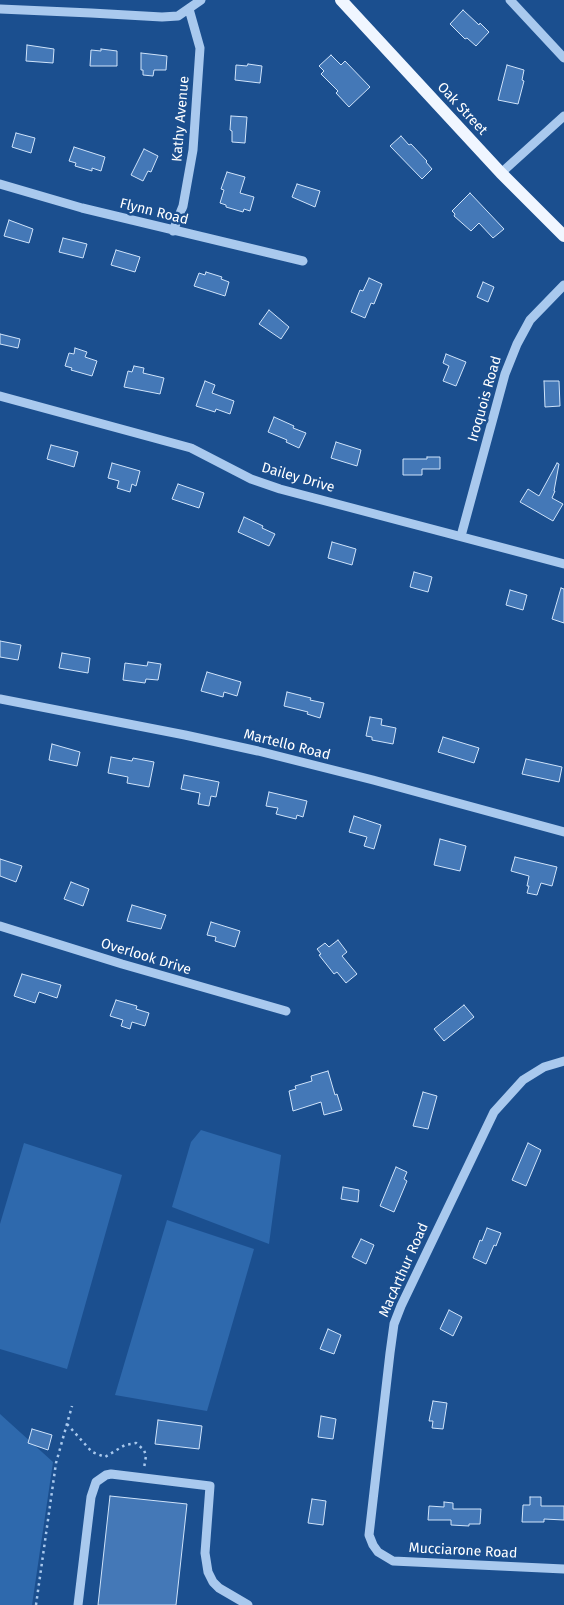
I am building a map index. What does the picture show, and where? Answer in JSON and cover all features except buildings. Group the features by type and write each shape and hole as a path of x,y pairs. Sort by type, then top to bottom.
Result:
{"main road":[{"name":"Oak Street","path":"341,0 501,173 564,236"}],"street":[{"path":"0,9 162,17 178,16 201,0"},
{"path":"510,0 564,58"},
{"name":"Kathy Avenue","path":"172,231 183,206 194,141 200,48 189,9"},
{"path":"501,173 564,116"},
{"name":"Flynn Road","path":"0,184 82,208 172,231 303,261"},
{"name":"Iroquois Road","path":"461,536 505,374 517,344 530,320 564,285"},
{"name":"Dailey Drive","path":"0,396 191,448 251,479 280,489 564,564"},
{"name":"Martello Road","path":"0,699 258,751 564,832"},
{"name":"Overlook Drive","path":"0,926 131,967 286,1011"},
{"name":"MacArthur Road","path":"371,1539 369,1534 390,1353 394,1324 401,1306 494,1112 523,1080 544,1067 564,1061"},
{"path":"78,1605 93,1488 96,1482 106,1474 210,1486 205,1553 208,1572 213,1582 219,1588 248,1605"},
{"name":"Mucciarone Road","path":"371,1539 378,1552 393,1561 564,1570"}],"path":[{"path":"36,1605 56,1463 72,1406"},
{"path":"67,1424 92,1452 105,1457 125,1444 136,1443 144,1450 146,1456 143,1478"}],"shaded area":[{"path":"201,1130 281,1155 269,1244 172,1207 191,1142"},
{"path":"24,1143 122,1175 67,1369 0,1349 0,1224"},
{"path":"167,1220 254,1249 207,1411 115,1395"},
{"path":"0,1414 53,1462 32,1605 0,1605"}]}
